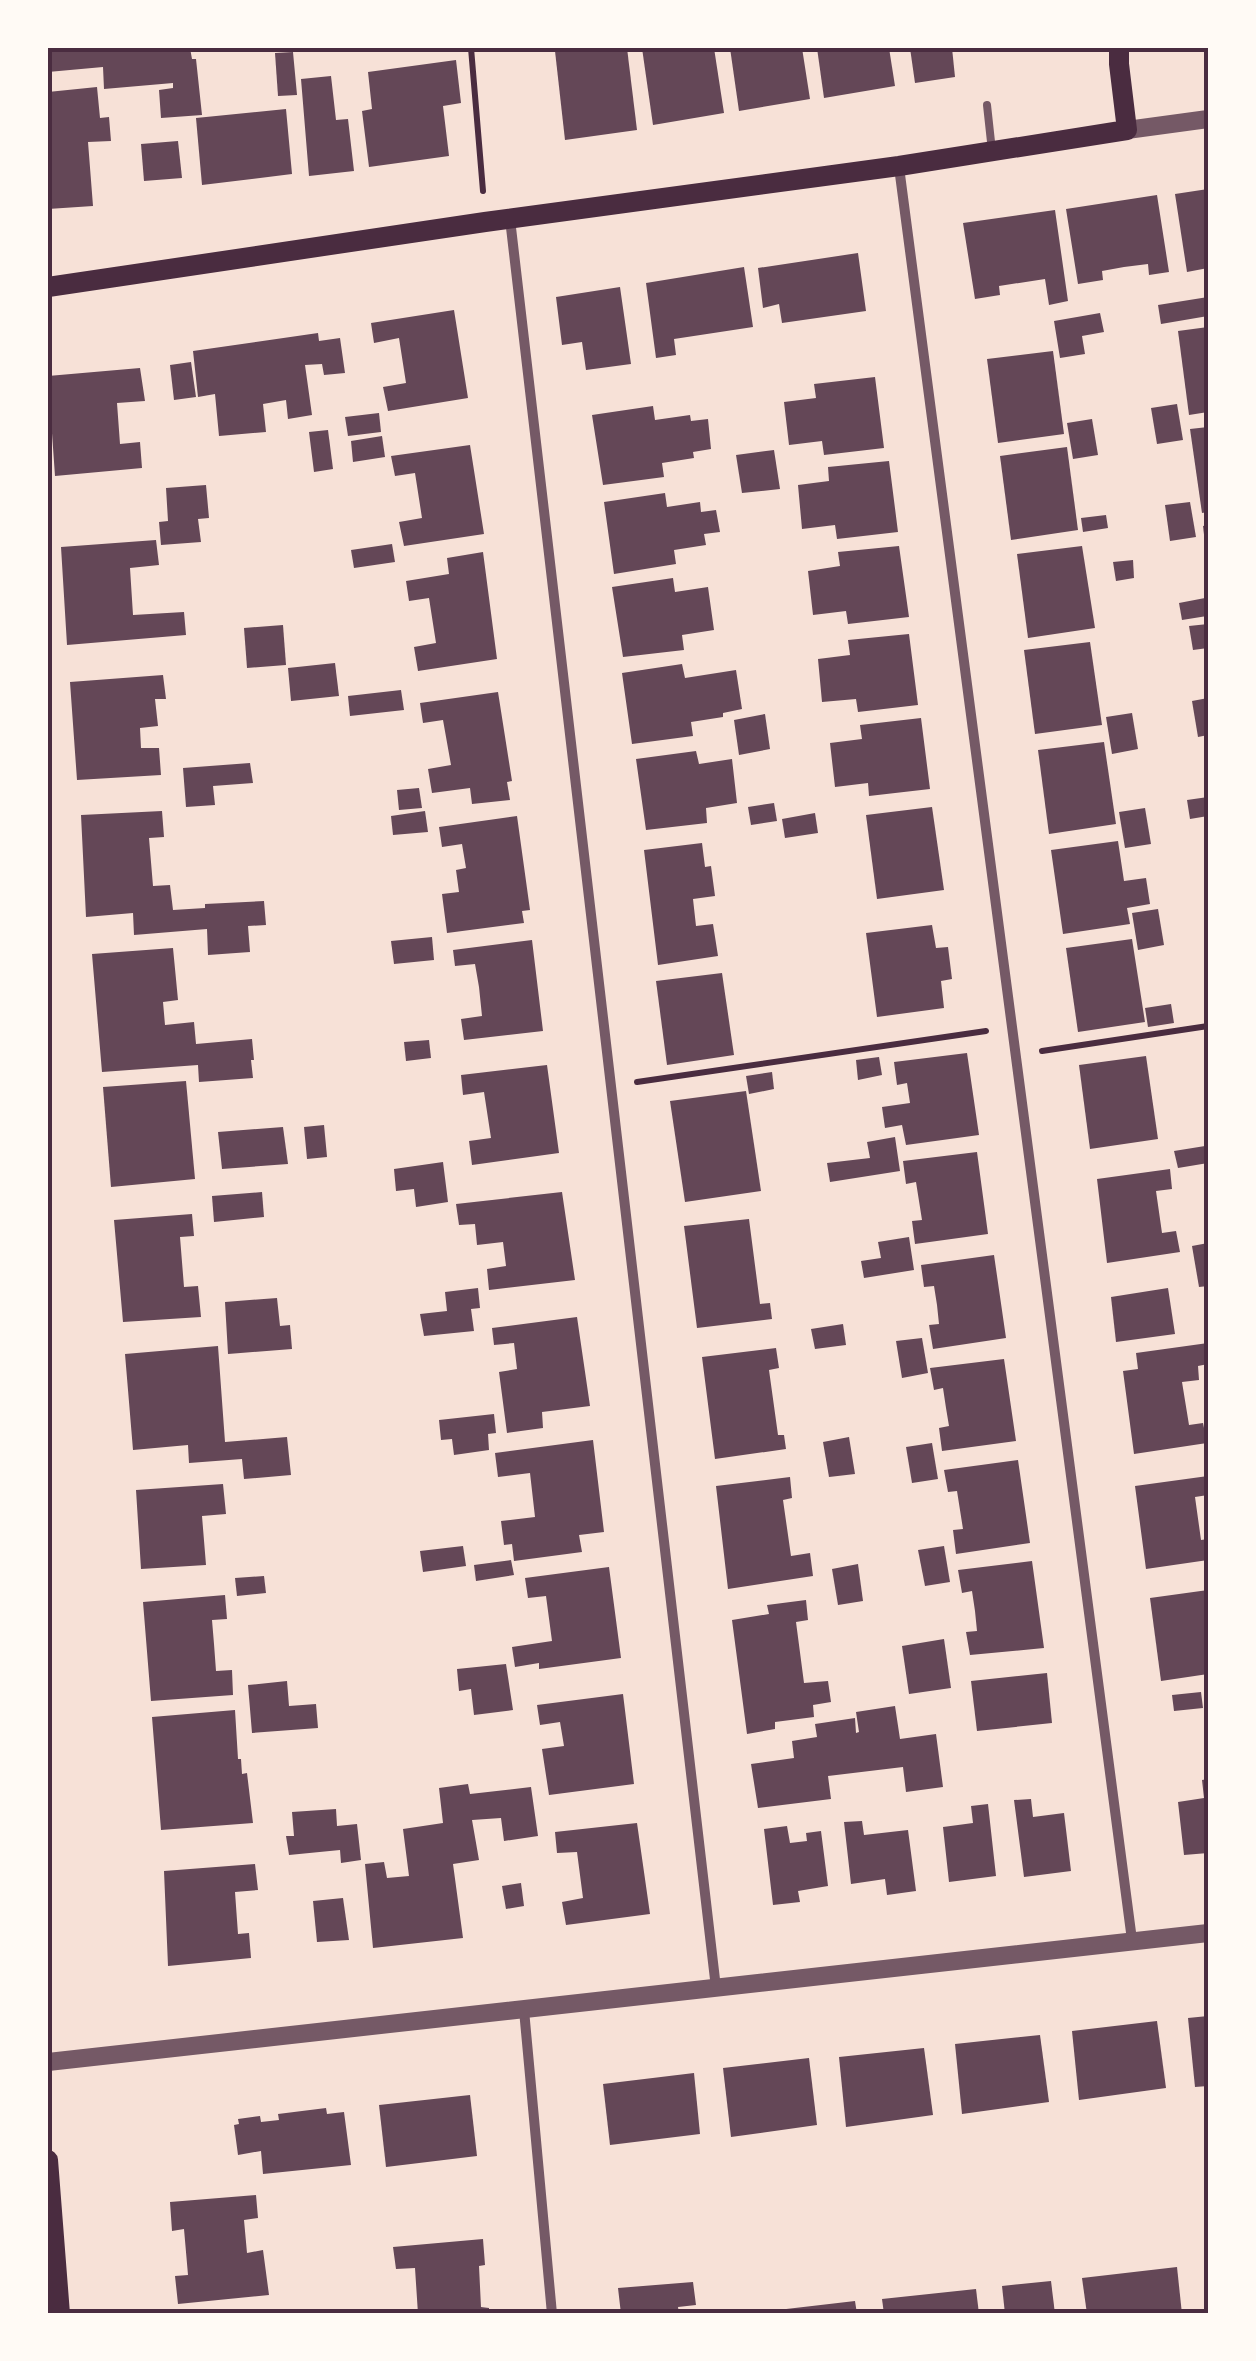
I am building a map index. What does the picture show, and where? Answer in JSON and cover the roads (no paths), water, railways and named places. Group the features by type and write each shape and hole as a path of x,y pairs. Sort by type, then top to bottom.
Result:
{"main road":[{"path":"48,287 1127,130 1119,48"},
{"path":"48,2160 60,2314"}],"street":[{"path":"1127,130 1208,118"},
{"path":"899,166 1132,1940"},
{"path":"510,219 716,1988"},
{"path":"48,2062 1208,1933"},
{"path":"524,2010 552,2314"}],"lane":[{"path":"987,105 992,150"}]}
